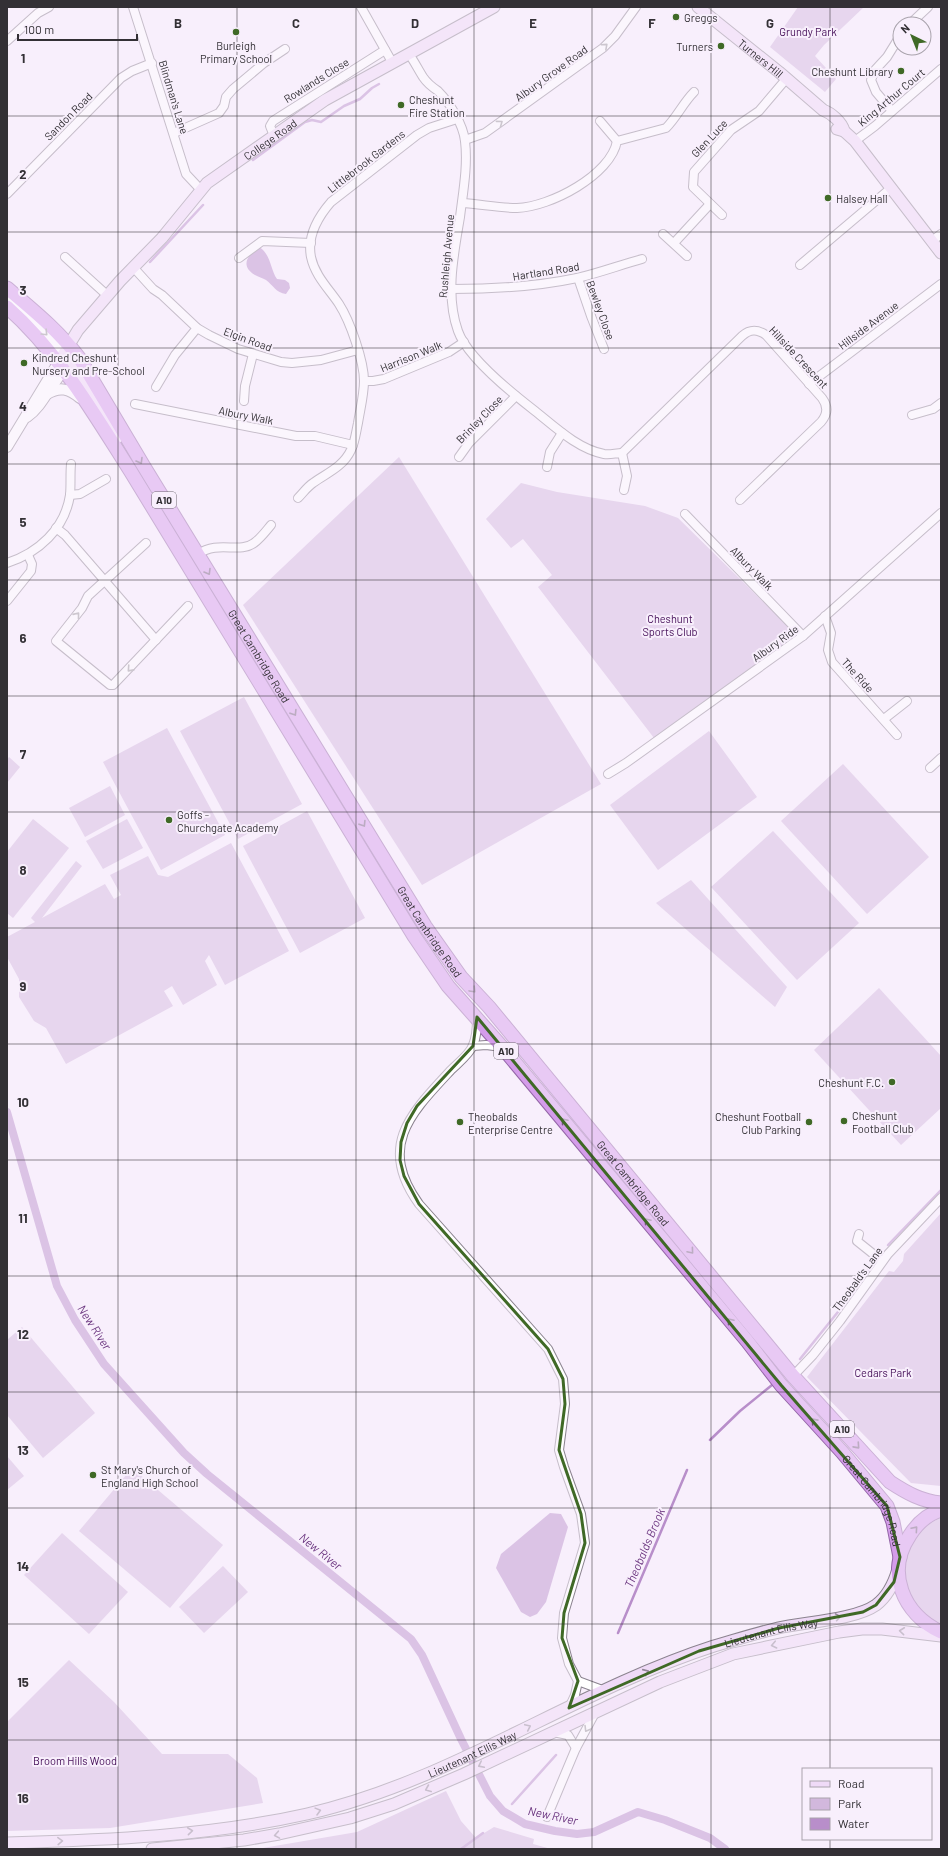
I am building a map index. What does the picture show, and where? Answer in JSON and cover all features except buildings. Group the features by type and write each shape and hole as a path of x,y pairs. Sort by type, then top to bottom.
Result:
{"highway":[{"name":"Great Cambridge Road","path":"7,288 44,319 66,357 198,554 421,920 461,977 489,1006 793,1376 890,1482 908,1495 925,1501 941,1503"},
{"name":"Great Cambridge Road","path":"7,307 29,328 66,357 88,405 131,472 414,936 448,986 477,1017 747,1341 781,1385 842,1452 887,1506 893,1522 899,1562 901,1590 907,1604 916,1616 927,1625 941,1632"},
{"path":"899,1562 906,1541 914,1529 925,1519 941,1510"}],"main road":[{"name":"College Road","path":"66,357 84,331 87,321 108,296 133,267 162,238 201,190 220,174 326,100 392,62 494,7"},
{"name":"Turners Hill","path":"698,7 787,78 822,110 824,116 839,131 844,131 855,141 941,254"},
{"path":"66,357 119,442 131,472"},
{"name":"Lieutenant Ellis Way","path":"7,1843 114,1839 245,1826 307,1814 350,1802 402,1784 458,1761 605,1691 677,1660 741,1638 779,1628 863,1612 876,1605 884,1597 894,1582 899,1562"},
{"name":"Lieutenant Ellis Way","path":"152,1849 244,1840 309,1828 394,1804 464,1774 597,1710 660,1682 733,1654 839,1632 862,1629 882,1629 941,1636"}],"street":[{"path":"7,41 33,18 49,7"},
{"name":"Blindman's Lane","path":"133,7 186,174 201,190"},
{"path":"361,7 392,62"},
{"name":"Albury Grove Road","path":"465,140 485,133 596,53 615,36 636,7"},
{"path":"918,16 928,7"},
{"path":"174,133 219,113 224,106 226,97 233,89 264,63 285,48"},
{"path":"892,48 875,70 871,80 876,92 892,111"},
{"name":"Rowlands Close","path":"274,136 270,126 273,120 385,50"},
{"name":"Rushleigh Avenue","path":"408,54 432,88 438,92 457,118 465,140 464,182 456,238 452,289 454,315 458,330 464,342 486,367 516,396 562,433 593,451 605,454 622,453"},
{"name":"Sandon Road","path":"7,194 121,78 132,71 152,63"},
{"name":"King Arthur Court","path":"855,141 941,69"},
{"name":"Glen Luce","path":"722,215 693,187 694,172 731,130 759,111 787,78"},
{"path":"617,141 660,131 666,128 671,123 685,100 694,92"},
{"name":"Littlebrook Gardens","path":"298,498 313,483 340,465 353,445 361,408 364,381 358,350 340,305 315,270 311,257 311,243 314,230 322,214 339,196 416,135 428,128 457,118"},
{"path":"600,122 617,141"},
{"path":"462,203 517,208 547,202 579,185 598,172 613,155 617,141"},
{"path":"800,265 891,188"},
{"path":"674,243 710,204"},
{"path":"663,234 687,256"},
{"path":"932,241 941,234"},
{"path":"239,258 262,241 311,243"},
{"path":"65,257 108,296"},
{"name":"Hartland Road","path":"452,289 529,286 578,278 642,259"},
{"name":"Elgin Road","path":"133,267 153,289 162,295 197,328 219,341 253,354 281,362 292,363 321,360 358,350"},
{"name":"Bewley Close","path":"578,278 590,316 604,349"},
{"name":"Hillside Avenue","path":"809,384 941,284"},
{"path":"7,296 66,357"},
{"path":"156,388 175,355 197,328"},
{"name":"Hillside Crescent","path":"622,453 748,332 759,331 766,335 809,384 826,405 826,412 824,419 740,500"},
{"name":"Harrison Walk","path":"364,381 384,379 449,352 464,342"},
{"path":"244,401 245,386 253,354"},
{"name":"College Road","path":"27,417 36,410 47,394 66,357"},
{"name":"College Road","path":"7,447 27,417 30,407 66,357"},
{"path":"47,394 58,389 66,389 74,393 88,405"},
{"name":"Brinley Close","path":"459,457 469,443 516,396"},
{"path":"912,415 933,409 941,403"},
{"name":"Albury Walk","path":"135,404 296,436 315,436 353,445"},
{"path":"547,467 550,452 562,433"},
{"path":"622,453 627,476 624,490"},
{"path":"7,563 28,555 45,541 56,528 64,515 70,495 70,464"},
{"path":"70,495 80,494 106,479"},
{"name":"Albury Ride","path":"608,774 626,763 803,636 941,513"},
{"name":"Albury Walk","path":"685,514 803,636"},
{"path":"198,554 206,548 229,546 243,548 254,544 271,525"},
{"path":"56,528 66,535 156,640"},
{"path":"146,543 88,596 82,608 56,641 110,685 114,685 188,606"},
{"path":"7,601 31,571 32,564 28,555"},
{"name":"The Ride","path":"825,616 831,633 828,650 832,662 897,735"},
{"path":"884,720 907,700"},
{"path":"930,768 941,758"},
{"path":"477,1017 473,1046 417,1106 407,1123 403,1135 400,1160 404,1176 412,1194 419,1204 548,1349 563,1379 565,1404 559,1450 581,1514 585,1543 564,1613 562,1638 569,1664 578,1681 575,1695 569,1708"},
{"path":"473,1046 486,1045 502,1047"},
{"name":"Theobald's Lane","path":"793,1376 813,1355 840,1321 879,1258 941,1198"},
{"path":"859,1234 857,1241 879,1258"},
{"path":"578,1681 605,1691"},
{"path":"547,1817 576,1748 597,1710"},
{"path":"553,1732 568,1735 576,1748"}],"highlighted area":[{"path":"477,1017 781,1385 887,1506 900,1557 894,1582 876,1605 863,1612 779,1628 699,1651 569,1708 578,1681 562,1638 564,1613 585,1543 581,1514 559,1450 565,1404 563,1379 548,1349 419,1204 404,1176 400,1160 401,1142 407,1123 417,1106 473,1046"}],"green space":[{"name":"Grundy Park","path":"798,7 864,7 824,45 815,56 836,79 825,92 770,47"},
{"path":"399,457 601,784 422,885 243,605"},
{"name":"Cheshunt Sports Club","path":"521,483 557,492 645,506 678,518 797,635 654,738 538,587 552,575 523,539 511,548 486,519"},
{"path":"244,697 302,804 238,839 180,731"},
{"path":"167,728 225,835 161,870 103,762"},
{"path":"709,731 757,797 658,870 610,805"},
{"path":"9,757 20,767 7,783 7,760"},
{"path":"843,764 929,857 867,914 781,821"},
{"path":"110,786 125,815 85,837 69,808"},
{"path":"307,811 365,918 300,953 243,846"},
{"path":"33,819 69,848 13,918 7,913 7,852"},
{"path":"127,819 143,848 103,869 86,841"},
{"path":"773,831 859,923 797,980 711,887"},
{"path":"231,843 289,951 225,985 209,955 205,961 217,985 183,1005 172,986 164,991 173,1006 66,1064 46,1028 34,1021 19,997 19,979 7,957 7,937 35,922 31,918 76,861 82,866 42,918 105,884 114,899 121,895 110,875 148,856 158,875 168,877"},
{"path":"691,880 787,987 775,1007 656,903"},
{"name":"Cheshunt F.C.","path":"879,988 941,1056 941,1108 901,1145 814,1050"},
{"name":"Cedars Park","path":"941,1213 941,1486 911,1483 807,1377 889,1271 894,1272 903,1261 904,1254"},
{"path":"22,1327 95,1413 43,1458 7,1415 7,1340"},
{"path":"7,1456 24,1476 7,1490"},
{"path":"132,1468 223,1545 170,1608 79,1531"},
{"path":"941,1517 941,1628 935,1625 911,1600 904,1575 906,1558 912,1542 923,1528"},
{"path":"62,1533 128,1592 89,1634 24,1575"},
{"path":"223,1566 248,1592 204,1633 179,1607"},
{"name":"Broom Hills Wood","path":"69,1660 114,1702 162,1754 228,1754 257,1778 263,1803 110,1828 7,1831 7,1722"},
{"path":"446,1791 461,1821 476,1838 494,1827 534,1839 533,1844 551,1849 257,1849 357,1832"}],"water":[{"path":"259,247 266,254 277,279 285,280 289,283 290,288 286,294 277,290 266,280 250,272 247,261 251,253"},
{"path":"550,1513 561,1514 568,1527 546,1602 537,1614 530,1617 521,1612 496,1568 501,1554"}],"waterway":[{"path":"253,160 305,122 312,120 321,122 344,106 360,99 379,84"},
{"path":"150,262 203,205"},
{"name":"New River","path":"7,1112 57,1286 75,1320 104,1364 184,1453 207,1474 411,1639 422,1655 461,1739 490,1796 503,1811 525,1824 555,1831 577,1834 594,1832 638,1812 665,1820 710,1838 725,1849"},
{"name":"Theobalds Brook","path":"888,1245 941,1190"},
{"name":"Theobalds Brook","path":"800,1359 854,1292 869,1268"},
{"name":"Theobalds Brook","path":"710,1440 740,1411 772,1385"},
{"name":"Theobalds Brook","path":"618,1633 687,1470"},
{"name":"Theobalds Brook","path":"512,1804 556,1755"},
{"name":"Theobalds Brook","path":"461,1849 483,1833"}],"place":[{"name":"Greggs","path":"676,17"},
{"name":"Burleigh Primary School","path":"236,32"},
{"name":"Turners","path":"721,46"},
{"name":"Cheshunt Library","path":"901,71"},
{"name":"Cheshunt Fire Station","path":"401,105"},
{"name":"Halsey Hall","path":"828,198"},
{"name":"Kindred Cheshunt Nursery and Pre-School","path":"24,363"},
{"name":"Goffs - Churchgate Academy","path":"169,820"},
{"name":"Cheshunt F.C.","path":"892,1082"},
{"name":"Cheshunt Football Club","path":"844,1121"},
{"name":"Theobalds Enterprise Centre","path":"460,1122"},
{"name":"Cheshunt Football Club Parking","path":"809,1122"},
{"name":"St Mary's Church of England High School","path":"93,1475"}]}
